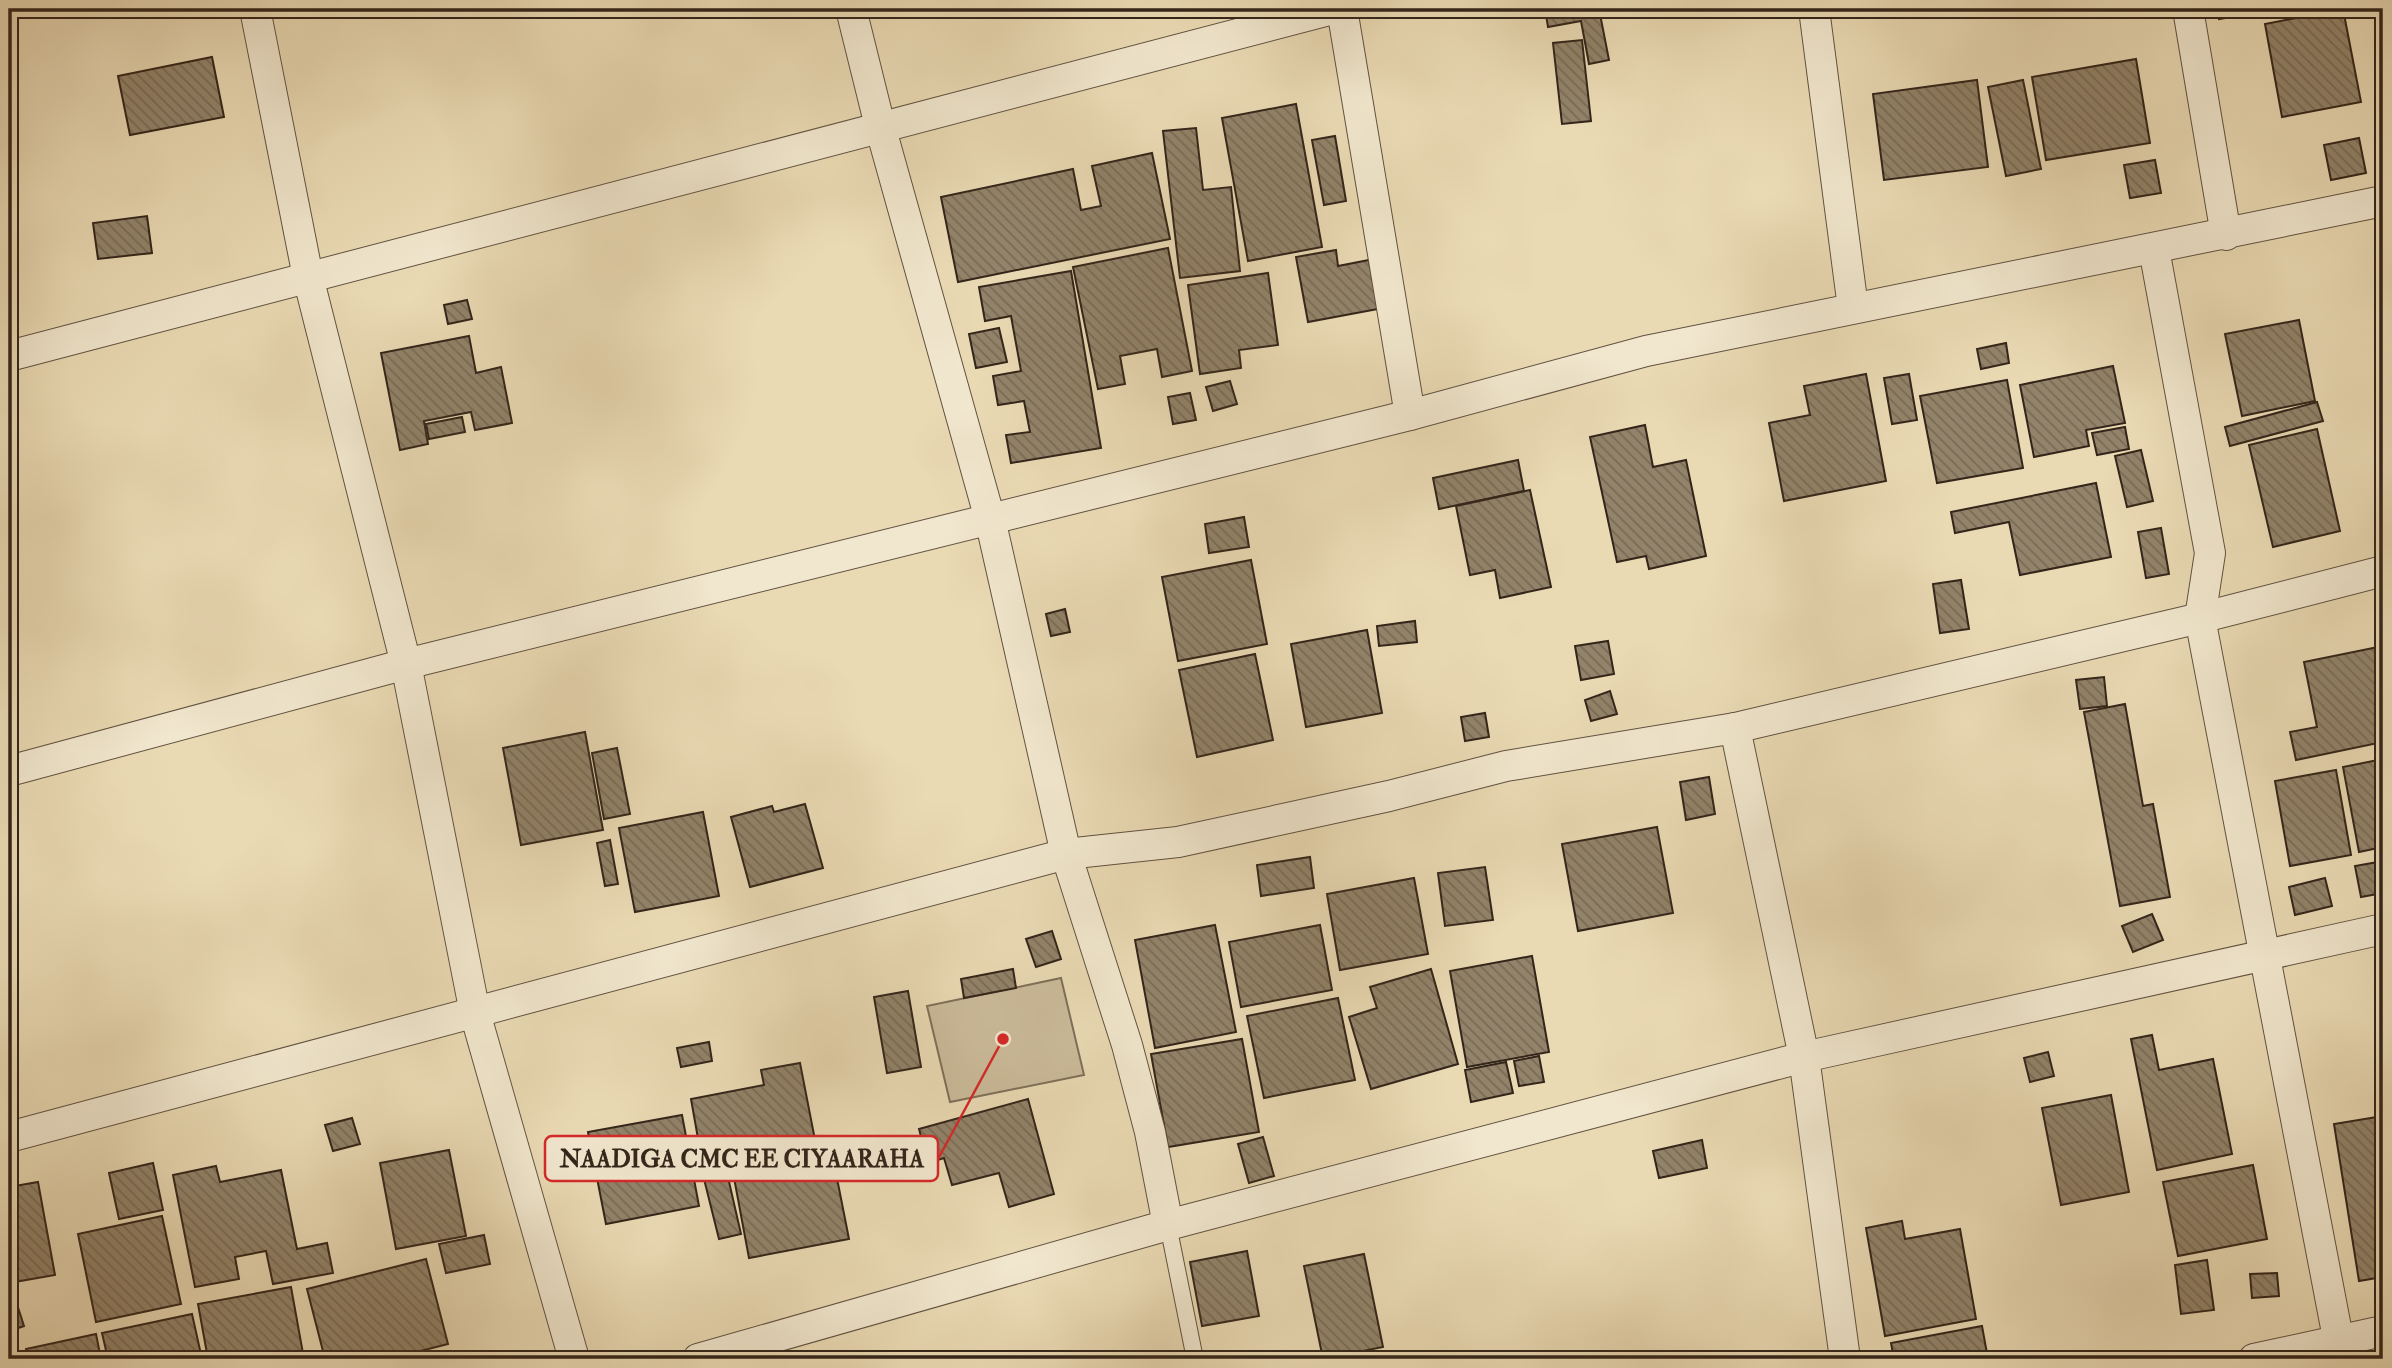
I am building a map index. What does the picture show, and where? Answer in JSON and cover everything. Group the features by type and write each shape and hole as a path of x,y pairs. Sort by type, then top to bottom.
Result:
{"street":[{"path":"255,9 308,277 406,664 475,1013 574,1359"},
{"path":"851,9 880,126 990,519 1066,854 1127,1045 1150,1132 1168,1225"},
{"path":"9,356 1333,9"},
{"path":"1342,9 1410,415"},
{"path":"1814,9 1853,308"},
{"path":"2188,9 2226,235"},
{"path":"9,771 406,664 1410,415 1646,351 2383,201"},
{"path":"2154,249 2210,553 2200,618 2340,1350"},
{"path":"9,1138 1066,854 1178,842 1389,796 1506,766 1735,728 2200,618 2383,571"},
{"path":"1735,728 1804,1057 1845,1359"},
{"path":"698,1359 1168,1225 1804,1057 2383,929"},
{"path":"2254,1359 2340,1350 2383,1331"}],"lane":[{"path":"1168,1225 1195,1359"}],"shaded area":[{"path":"1061,978 1084,1075 950,1102 927,1006"}],"building":[{"path":"1545,9 1599,9 1609,60 1589,64 1581,21 1548,27"},
{"path":"2217,9 2278,9 2219,19"},
{"path":"2343,9 2361,102 2282,117 2265,24"},
{"path":"2374,9 2383,9 2383,57"},
{"path":"1582,40 1591,121 1562,124 1553,43"},
{"path":"212,57 224,117 130,135 118,76"},
{"path":"2136,59 2150,143 2046,160 2032,77"},
{"path":"1977,80 1988,167 1884,180 1873,94"},
{"path":"2023,80 2041,169 2006,176 1988,87"},
{"path":"1296,104 1322,247 1248,261 1222,118"},
{"path":"1196,128 1203,190 1231,187 1240,271 1180,278 1163,131"},
{"path":"1335,136 1346,201 1324,205 1312,140"},
{"path":"2359,138 2366,173 2331,180 2324,145"},
{"path":"1152,153 1170,239 958,282 941,197 1073,169 1081,210 1101,206 1092,166"},
{"path":"2155,160 2161,193 2130,198 2124,165"},
{"path":"147,216 152,253 98,259 93,223"},
{"path":"1168,248 1192,371 1162,377 1157,349 1120,356 1125,384 1098,389 1073,267"},
{"path":"1336,250 1338,266 1369,260 1378,309 1308,322 1296,257"},
{"path":"1071,271 1101,448 1011,463 1006,435 1030,432 1024,401 998,405 993,376 1021,371 1011,316 985,321 979,287"},
{"path":"1268,273 1278,345 1239,350 1241,368 1200,374 1188,285"},
{"path":"467,300 472,319 448,324 444,305"},
{"path":"2299,320 2315,401 2242,416 2225,334"},
{"path":"999,328 1007,362 976,368 969,334"},
{"path":"469,336 476,373 501,367 512,423 475,430 471,412 424,421 428,444 400,450 381,353"},
{"path":"2006,343 2009,363 1981,369 1977,349"},
{"path":"2113,366 2125,423 2086,430 2089,446 2034,457 2020,385"},
{"path":"1866,374 1886,481 1784,501 1769,423 1810,415 1804,386"},
{"path":"1909,374 1917,420 1892,424 1884,378"},
{"path":"2007,380 2023,468 1937,483 1920,396"},
{"path":"1230,381 1237,404 1213,411 1206,387"},
{"path":"1190,393 1196,420 1173,424 1168,397"},
{"path":"2317,402 2323,421 2230,446 2225,427"},
{"path":"462,417 465,432 429,439 426,424"},
{"path":"1645,425 1653,467 1686,460 1706,556 1649,569 1646,556 1617,562 1590,437"},
{"path":"2125,427 2129,449 2097,455 2092,433"},
{"path":"2317,429 2340,531 2273,547 2249,445"},
{"path":"2141,450 2153,501 2127,507 2115,456"},
{"path":"1518,460 1524,491 1439,509 1433,478"},
{"path":"2096,483 2111,557 2020,575 2009,522 1955,533 1951,512"},
{"path":"1530,490 1551,587 1500,598 1495,570 1470,575 1456,506"},
{"path":"1244,517 1249,547 1209,553 1205,524"},
{"path":"2161,528 2169,574 2146,578 2138,532"},
{"path":"1251,560 1267,644 1178,661 1162,577"},
{"path":"1961,580 1969,629 1940,633 1933,584"},
{"path":"1065,609 1070,632 1051,636 1046,614"},
{"path":"1415,621 1417,642 1379,646 1377,626"},
{"path":"1367,630 1382,713 1306,727 1291,644"},
{"path":"1608,641 1614,674 1581,680 1575,646"},
{"path":"2383,646 2383,742 2296,760 2290,732 2317,727 2304,662"},
{"path":"1255,654 1273,740 1197,757 1179,670"},
{"path":"2104,677 2107,706 2080,709 2076,680"},
{"path":"1610,691 1617,714 1591,721 1585,700"},
{"path":"2125,704 2143,806 2153,804 2170,897 2120,906 2084,712"},
{"path":"1485,713 1489,737 1465,741 1461,717"},
{"path":"585,732 603,830 521,845 503,748"},
{"path":"617,748 630,814 604,819 592,753"},
{"path":"2383,759 2383,847 2359,852 2343,767"},
{"path":"2336,770 2351,855 2290,866 2275,781"},
{"path":"1709,777 1715,814 1686,820 1680,782"},
{"path":"805,804 823,868 750,887 731,817 772,806 774,812"},
{"path":"703,812 719,896 635,912 619,828"},
{"path":"1657,827 1673,913 1578,931 1562,844"},
{"path":"610,840 618,884 605,886 597,843"},
{"path":"1310,857 1314,888 1261,896 1257,865"},
{"path":"2378,862 2383,893 2361,897 2355,866"},
{"path":"1485,867 1493,920 1445,926 1438,873"},
{"path":"1414,878 1428,954 1340,970 1327,894"},
{"path":"2325,878 2332,906 2295,915 2289,887"},
{"path":"2152,914 2163,940 2133,952 2122,926"},
{"path":"1215,925 1236,1032 1155,1048 1135,940"},
{"path":"1320,925 1332,990 1241,1007 1229,942"},
{"path":"1052,931 1061,959 1036,967 1026,939"},
{"path":"1532,956 1549,1052 1467,1067 1450,971"},
{"path":"1013,969 1016,988 964,998 961,979"},
{"path":"1431,969 1458,1064 1371,1089 1349,1017 1377,1008 1370,987"},
{"path":"908,991 921,1067 887,1073 874,997"},
{"path":"1338,998 1355,1080 1264,1098 1247,1016"},
{"path":"2152,1035 2159,1070 2213,1059 2232,1154 2157,1170 2131,1039"},
{"path":"1242,1039 1259,1132 1168,1147 1151,1054"},
{"path":"709,1042 712,1061 681,1067 677,1048"},
{"path":"2048,1052 2054,1076 2030,1082 2024,1058"},
{"path":"1539,1056 1544,1082 1519,1086 1514,1061"},
{"path":"1506,1062 1513,1093 1471,1102 1465,1070"},
{"path":"800,1063 815,1140 702,1161 691,1099 764,1085 761,1070"},
{"path":"2111,1095 2129,1192 2061,1205 2042,1108"},
{"path":"1028,1099 1054,1194 1009,1207 999,1173 952,1185 944,1158 928,1163 919,1129"},
{"path":"682,1115 699,1206 606,1224 588,1132"},
{"path":"2383,1116 2383,1277 2359,1281 2334,1124"},
{"path":"352,1118 360,1144 333,1151 325,1125"},
{"path":"1263,1137 1274,1176 1249,1183 1238,1144"},
{"path":"1702,1140 1707,1168 1659,1178 1653,1151"},
{"path":"831,1148 849,1239 749,1258 732,1167"},
{"path":"449,1150 466,1236 396,1249 380,1163"},
{"path":"153,1163 163,1210 119,1219 109,1173"},
{"path":"2253,1165 2267,1239 2178,1256 2163,1182"},
{"path":"216,1166 220,1182 281,1170 297,1249 327,1243 333,1273 273,1284 266,1251 235,1257 239,1279 195,1287 173,1175"},
{"path":"727,1173 741,1234 719,1239 704,1179"},
{"path":"38,1182 55,1275 9,1283 9,1187"},
{"path":"162,1216 181,1304 96,1322 78,1234"},
{"path":"1902,1221 1905,1239 1960,1229 1976,1319 1885,1336 1866,1228"},
{"path":"484,1235 490,1264 446,1273 439,1244"},
{"path":"1247,1251 1259,1316 1202,1326 1190,1262"},
{"path":"1364,1254 1383,1347 1323,1359 1304,1266"},
{"path":"426,1259 448,1344 389,1359 325,1359 307,1289"},
{"path":"2207,1260 2214,1310 2181,1314 2175,1265"},
{"path":"2277,1273 2279,1296 2252,1298 2250,1274"},
{"path":"291,1287 304,1359 208,1359 198,1304"},
{"path":"15,1298 24,1326 9,1331 9,1300"},
{"path":"192,1314 202,1359 108,1359 102,1333"},
{"path":"1982,1326 1988,1359 1894,1359 1891,1343"},
{"path":"96,1334 101,1359 28,1359 26,1349"}],"place":[{"name":"NAADIGA CMC EE CIYAARAHA","path":"1003,1039"}]}
